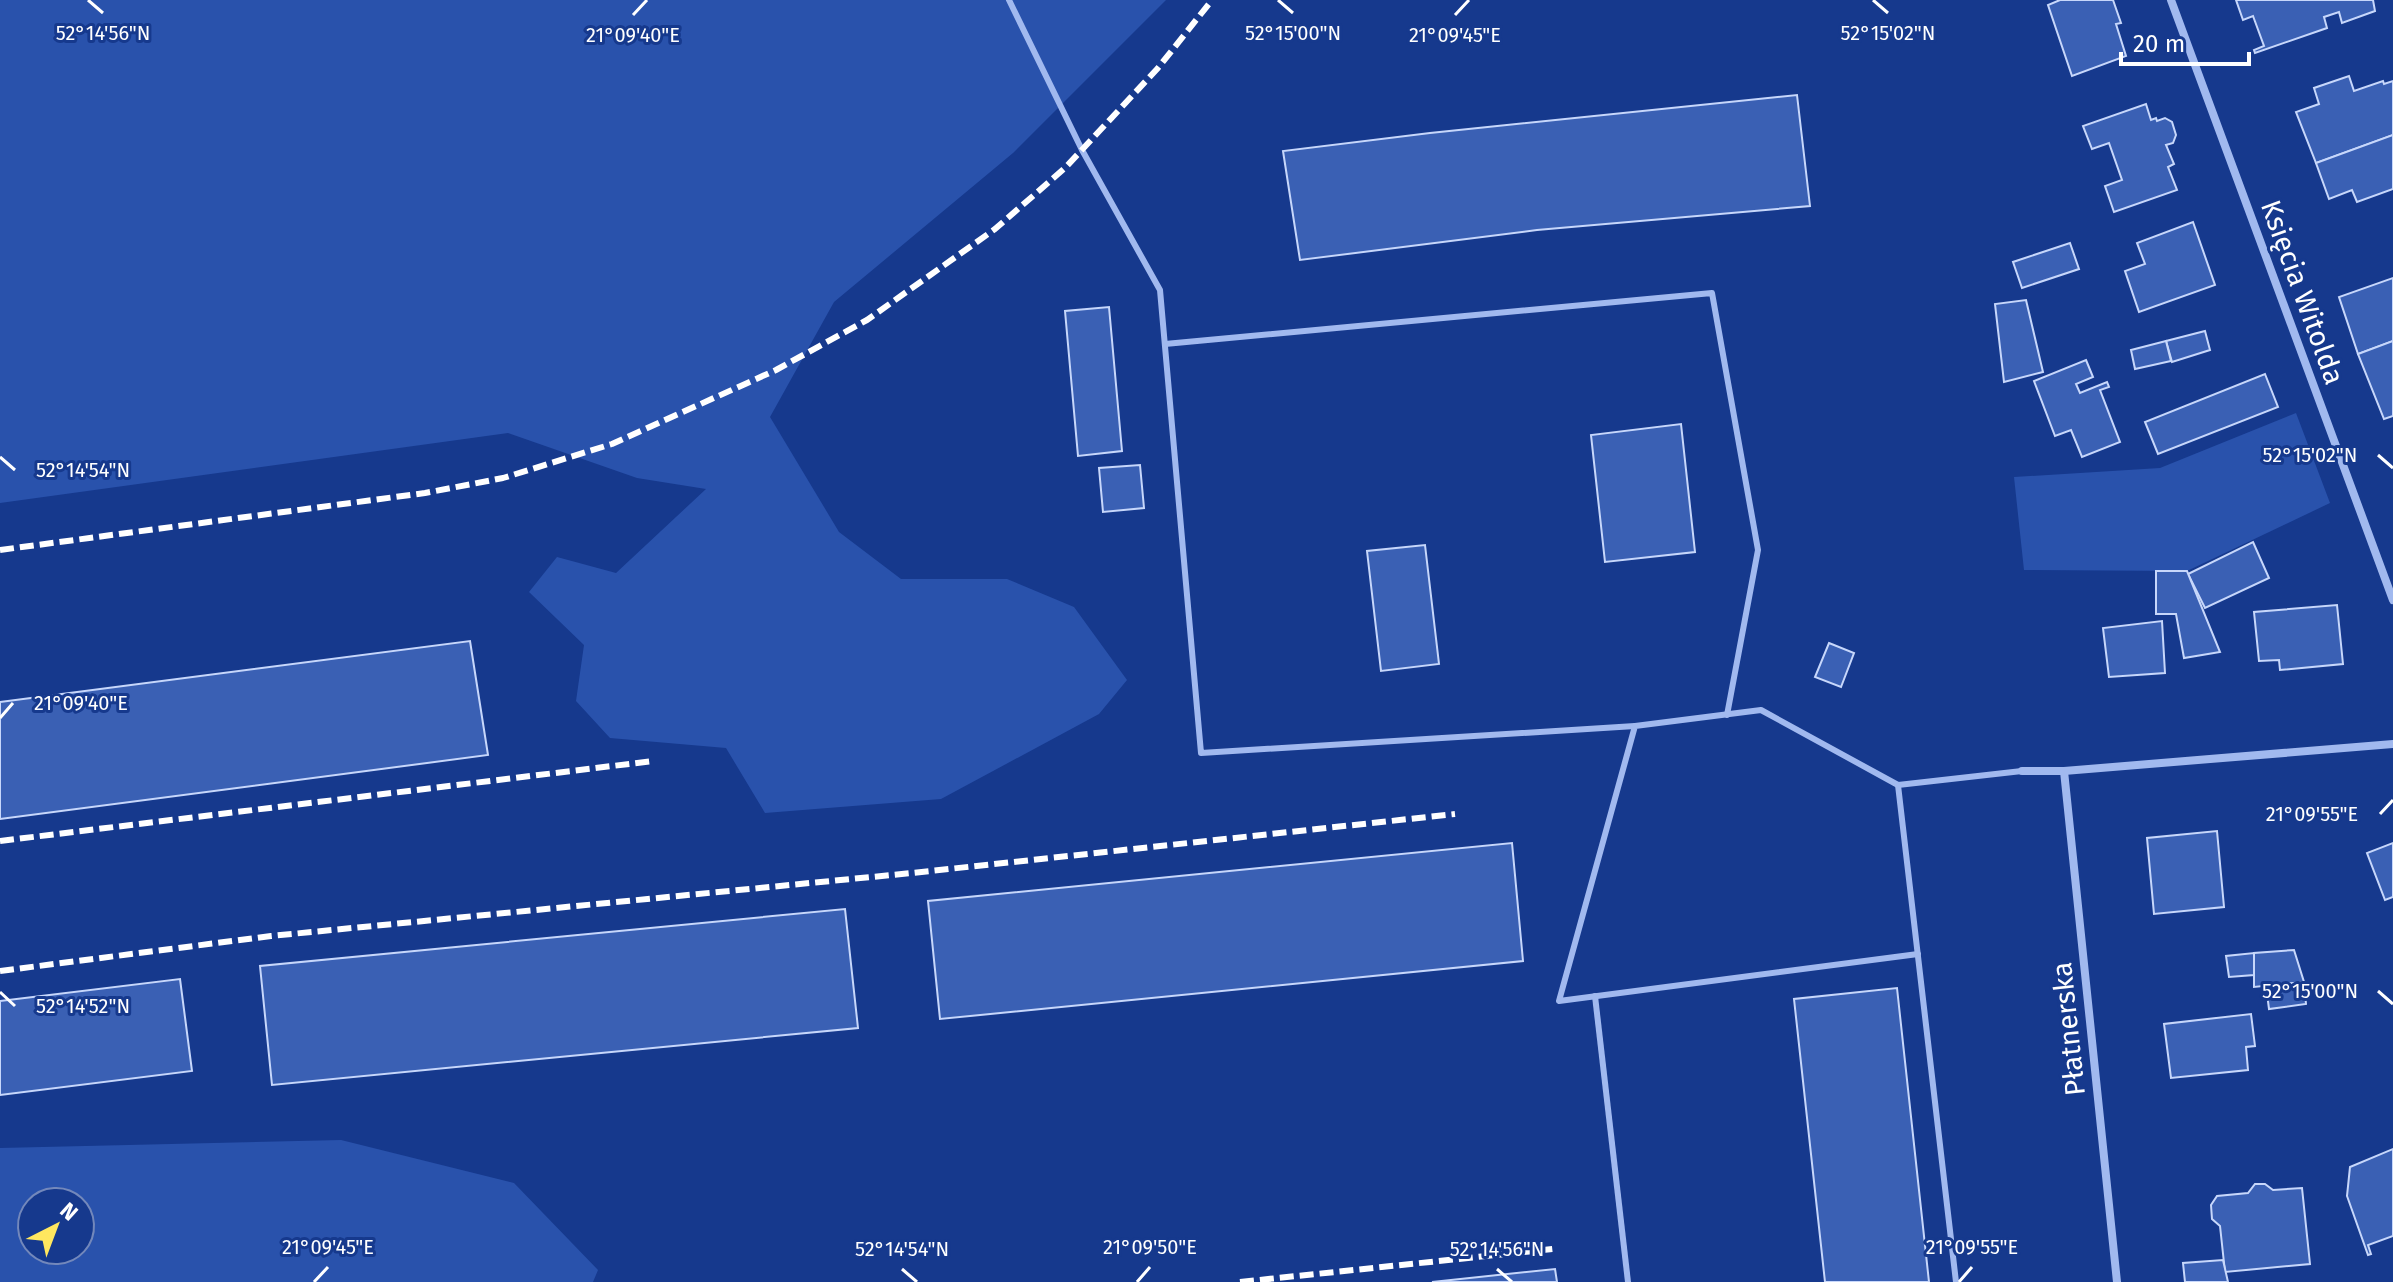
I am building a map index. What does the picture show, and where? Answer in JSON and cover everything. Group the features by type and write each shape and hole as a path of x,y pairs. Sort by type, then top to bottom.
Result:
{"street":[{"name":"Księcia Witolda","path":"2171,0 2393,600"},
{"path":"2022,771 2064,771 2393,744"},
{"name":"Płatnerska","path":"2064,771 2117,1282"}],"lane":[{"path":"1009,0 1082,150 1160,290 1201,753 1635,726 1761,710 1898,785 2022,771"},
{"path":"1165,344 1712,293 1758,550 1727,715"},
{"path":"1635,726 1559,1001 1918,954"},
{"path":"1898,785 1956,1282"},
{"path":"1595,996 1628,1282"}],"shaded area":[{"path":"0,0 1166,0 1013,153 834,302 770,417 839,532 901,579 1007,579 1074,607 1127,680 1099,714 941,799 765,813 726,748 610,738 576,701 584,645 529,592 557,557 616,573 706,489 637,478 508,433 0,503"},
{"path":"2296,413 2330,503 2187,571 2024,570 2014,477 2160,468"},
{"path":"341,1140 514,1183 598,1270 593,1282 0,1282 0,1148"}],"building":[{"path":"2060,0 2113,0 2121,23 2116,24 2126,56 2072,76 2048,5"},
{"path":"2236,0 2373,0 2375,11 2342,23 2339,12 2324,17 2327,28 2255,53 2254,50 2264,46 2253,16 2243,20"},
{"path":"2349,76 2354,91 2383,81 2384,84 2393,81 2393,135 2316,163 2296,112 2319,104 2314,88"},
{"path":"1797,95 1810,206 1537,230 1300,260 1283,151"},
{"path":"2146,104 2151,120 2165,118 2172,122 2176,135 2173,143 2166,145 2174,164 2168,167 2177,190 2114,212 2105,186 2122,180 2109,143 2092,149 2083,126"},
{"path":"2393,135 2393,189 2357,202 2352,190 2329,199 2316,163"},
{"path":"2193,222 2215,285 2139,312 2125,271 2145,264 2137,243"},
{"path":"2070,243 2079,269 2022,288 2013,262"},
{"path":"2393,278 2393,341 2358,354 2339,297"},
{"path":"2026,300 2043,372 2004,382 1995,304"},
{"path":"1109,307 1122,451 1078,456 1065,311"},
{"path":"2205,331 2210,350 2172,362 2166,341"},
{"path":"2166,341 2171,361 2135,369 2131,350"},
{"path":"2393,341 2393,416 2384,419 2358,354"},
{"path":"2086,360 2093,377 2076,384 2080,393 2107,382 2109,387 2100,390 2120,442 2082,457 2071,430 2055,436 2034,381"},
{"path":"2265,374 2278,407 2158,454 2145,422"},
{"path":"1681,424 1695,552 1605,562 1591,435"},
{"path":"1140,465 1144,508 1103,512 1099,468"},
{"path":"2253,542 2269,578 2205,608 2188,574"},
{"path":"1425,545 1439,664 1381,671 1367,551"},
{"path":"2156,571 2187,571 2220,652 2184,658 2176,614 2156,614"},
{"path":"2337,605 2343,664 2280,670 2279,660 2259,661 2254,612"},
{"path":"2162,621 2165,673 2109,677 2103,628"},
{"path":"470,641 488,755 0,819 0,702"},
{"path":"1829,643 1854,653 1841,687 1815,677"},
{"path":"2217,831 2224,907 2154,914 2147,838"},
{"path":"1512,843 1523,961 940,1019 928,901"},
{"path":"2393,843 2393,897 2385,900 2367,853"},
{"path":"845,909 858,1028 272,1085 260,966"},
{"path":"2294,950 2304,982 2254,987 2254,953"},
{"path":"2254,953 2254,975 2229,977 2226,956"},
{"path":"180,979 192,1071 0,1095 0,1001"},
{"path":"2304,982 2306,1004 2269,1009 2266,986"},
{"path":"1897,988 1929,1282 1825,1282 1794,999"},
{"path":"2251,1014 2255,1046 2246,1047 2248,1070 2171,1078 2164,1024"},
{"path":"2393,1149 2393,1236 2368,1245 2371,1254 2368,1255 2347,1196 2350,1167"},
{"path":"2255,1184 2265,1184 2273,1190 2302,1188 2310,1264 2225,1272 2220,1226 2212,1219 2211,1205 2217,1196 2248,1193"},
{"path":"2223,1260 2228,1282 2185,1282 2183,1263"},
{"path":"1555,1269 1557,1282 1432,1282"}],"railway":[{"path":"0,550 425,493 503,478 612,444 776,370 867,320 995,229 1065,168 1158,68 1212,0"},
{"path":"0,841 653,761"},
{"path":"0,971 271,936 912,873 1455,814"},
{"path":"1240,1282 1553,1249"}]}
